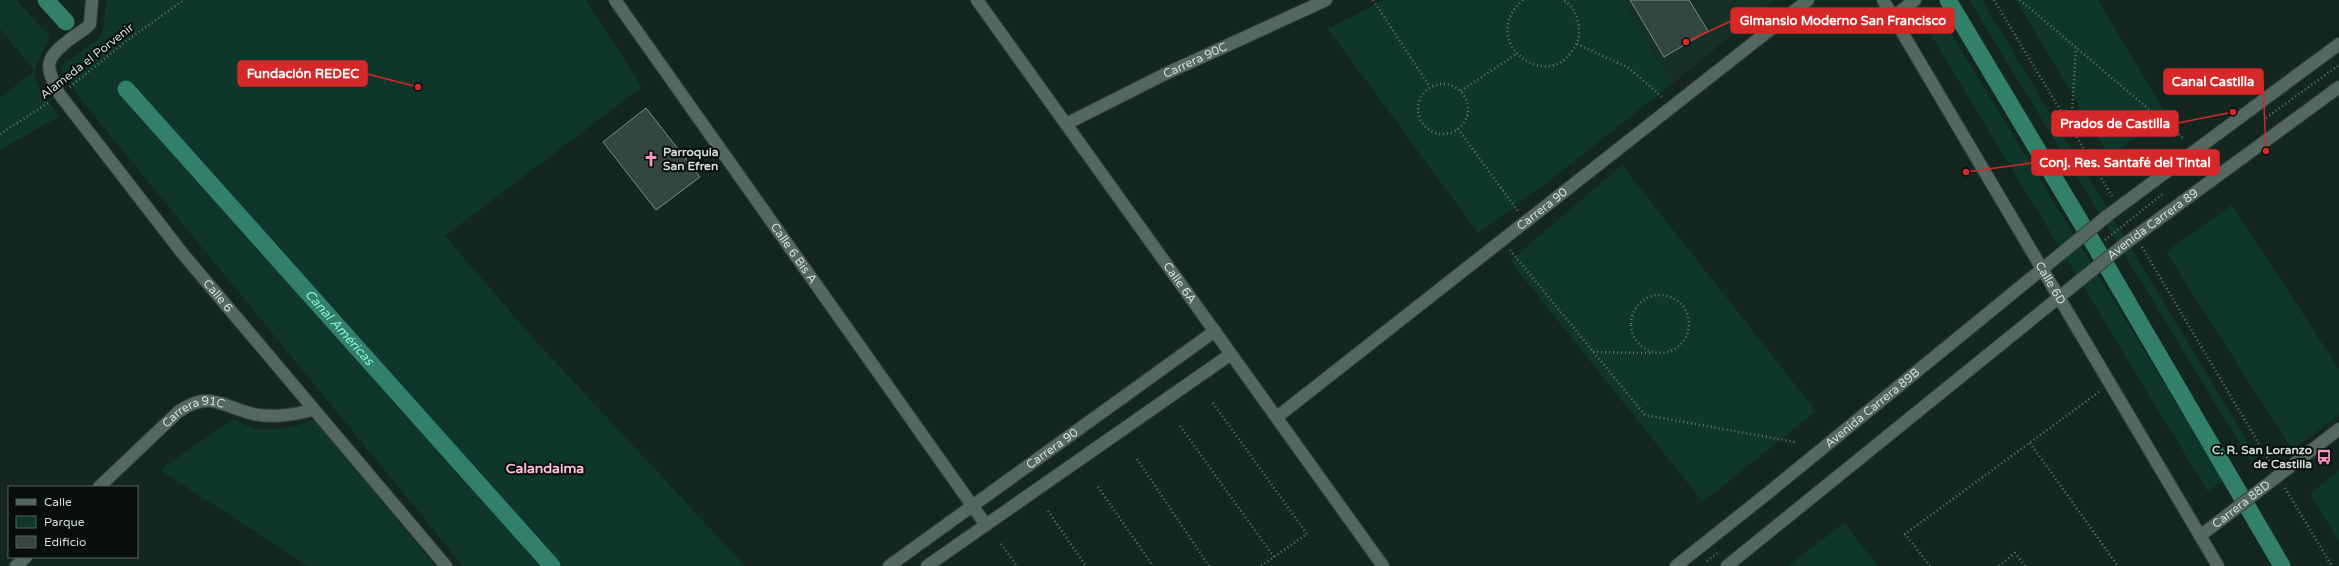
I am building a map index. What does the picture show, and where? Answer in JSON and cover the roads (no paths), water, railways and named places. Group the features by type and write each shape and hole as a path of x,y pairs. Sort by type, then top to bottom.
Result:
{"street":[{"name":"Calle 6","path":"92,0 92,19 88,27 53,54 49,63 49,75 60,95 183,254 312,410 446,566"},
{"name":"Calle 6 Bis A","path":"615,0 986,525"},
{"name":"Calle 6A","path":"977,0 1383,566"},
{"name":"Carrera 90C","path":"1066,124 1165,74 1326,0"},
{"name":"Carrera 90","path":"1277,418 1808,0"},
{"name":"Calle 6D","path":"1883,0 2218,566"},
{"path":"1893,17 1915,0"},
{"name":"Avenida Carrera 89B","path":"1676,566 1768,493 2107,216 2339,44"},
{"name":"Avenida Carrera 89","path":"2059,298 2126,243 2339,87"},
{"path":"1727,566 2059,298"},
{"name":"Carrera 90","path":"889,566 1215,331"},
{"name":"Carrera 90","path":"927,566 1231,354"},
{"name":"Carrera 91C","path":"100,486 178,412 203,400 218,401 254,414 298,414 312,410"},
{"name":"Carrera 88D","path":"2200,536 2339,429"},
{"path":"16,566 25,558"}],"waterway":[{"name":"Canal Américas","path":"46,0 66,22"},
{"path":"1948,0 2095,246 2282,566"},
{"name":"Canal Américas","path":"126,89 552,566"}],"place":[{"name":"Gimansio Moderno San Francisco","path":"1686,42"},
{"name":"Fundación REDEC","path":"418,87"},
{"name":"Prados de Castilla","path":"2233,112"},
{"name":"Canal Castilla","path":"2266,151"},
{"name":"Parroquia San Efren","path":"651,159"},
{"name":"Conj. Res. Santafé del Tintal","path":"1966,172"},
{"name":"C. R. San Loranzo de Castilla","path":"2324,457"}],"district":[{"name":"Calandaima","path":"545,468"}]}
